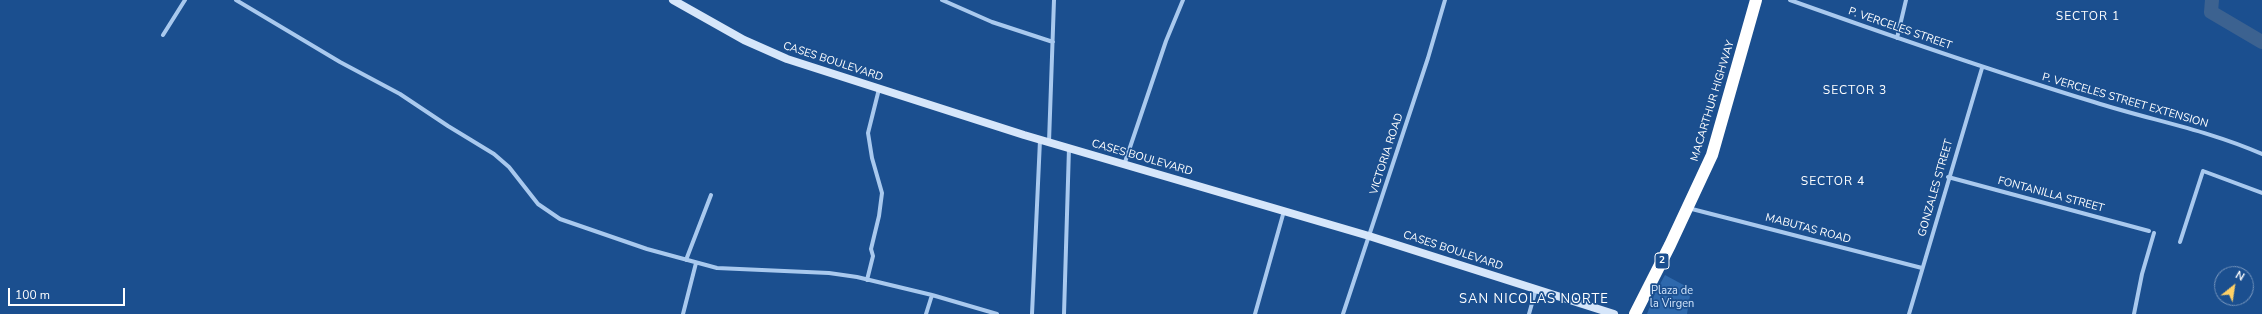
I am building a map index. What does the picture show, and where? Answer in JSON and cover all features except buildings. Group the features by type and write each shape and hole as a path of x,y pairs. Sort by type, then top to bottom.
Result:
{"highway":[{"name":"MACARTHUR HIGHWAY","path":"1635,314 1688,208 1712,155 1756,0"}],"street":[{"path":"163,35 185,0"},
{"path":"236,0 340,62 400,94 494,154 509,168 538,204 553,215 647,249 717,268 828,273 867,280 932,295 997,314"},
{"name":"CASES BOULEVARD","path":"673,0 774,54 1040,140 1369,236 1614,314"},
{"path":"942,0 992,22 1053,42"},
{"path":"1049,142 1054,0"},
{"path":"1124,165 1166,41 1182,0"},
{"name":"VICTORIA ROAD","path":"1344,314 1428,58 1445,0"},
{"name":"P. VERCELES STREET","path":"1790,0 1982,68"},
{"path":"1897,38 1906,0"},
{"name":"P. VERCELES STREET EXTENSION","path":"1982,68 2111,108 2201,132 2262,154"},
{"name":"GONZALES STREET","path":"1909,314 1948,177 1982,68"},
{"path":"867,280 873,256 871,249 880,216 882,193 872,158 868,133 879,88"},
{"path":"1032,314 1040,140"},
{"path":"1064,314 1069,148"},
{"path":"2180,242 2203,171 2262,192"},
{"name":"FONTANILLA STREET","path":"1948,177 2149,231"},
{"path":"686,260 711,195"},
{"name":"MABUTAS ROAD","path":"1688,208 1922,268"},
{"path":"1255,314 1284,211"},
{"path":"2134,314 2154,233"},
{"path":"683,314 696,263"},
{"path":"1529,314 1536,289"},
{"path":"926,314 932,295"}],"green space":[{"name":"Plaza de la Virgen","path":"1665,275 1691,289 1687,314 1647,314 1655,293"}],"waterway":[{"path":"2212,0 2211,12 2262,42"}],"district":[{"name":"SECTOR 1","path":"2088,17"},
{"name":"SECTOR 3","path":"1855,91"},
{"name":"SECTOR 4","path":"1833,182"},
{"name":"SAN NICOLAS NORTE","path":"1534,300"}]}
